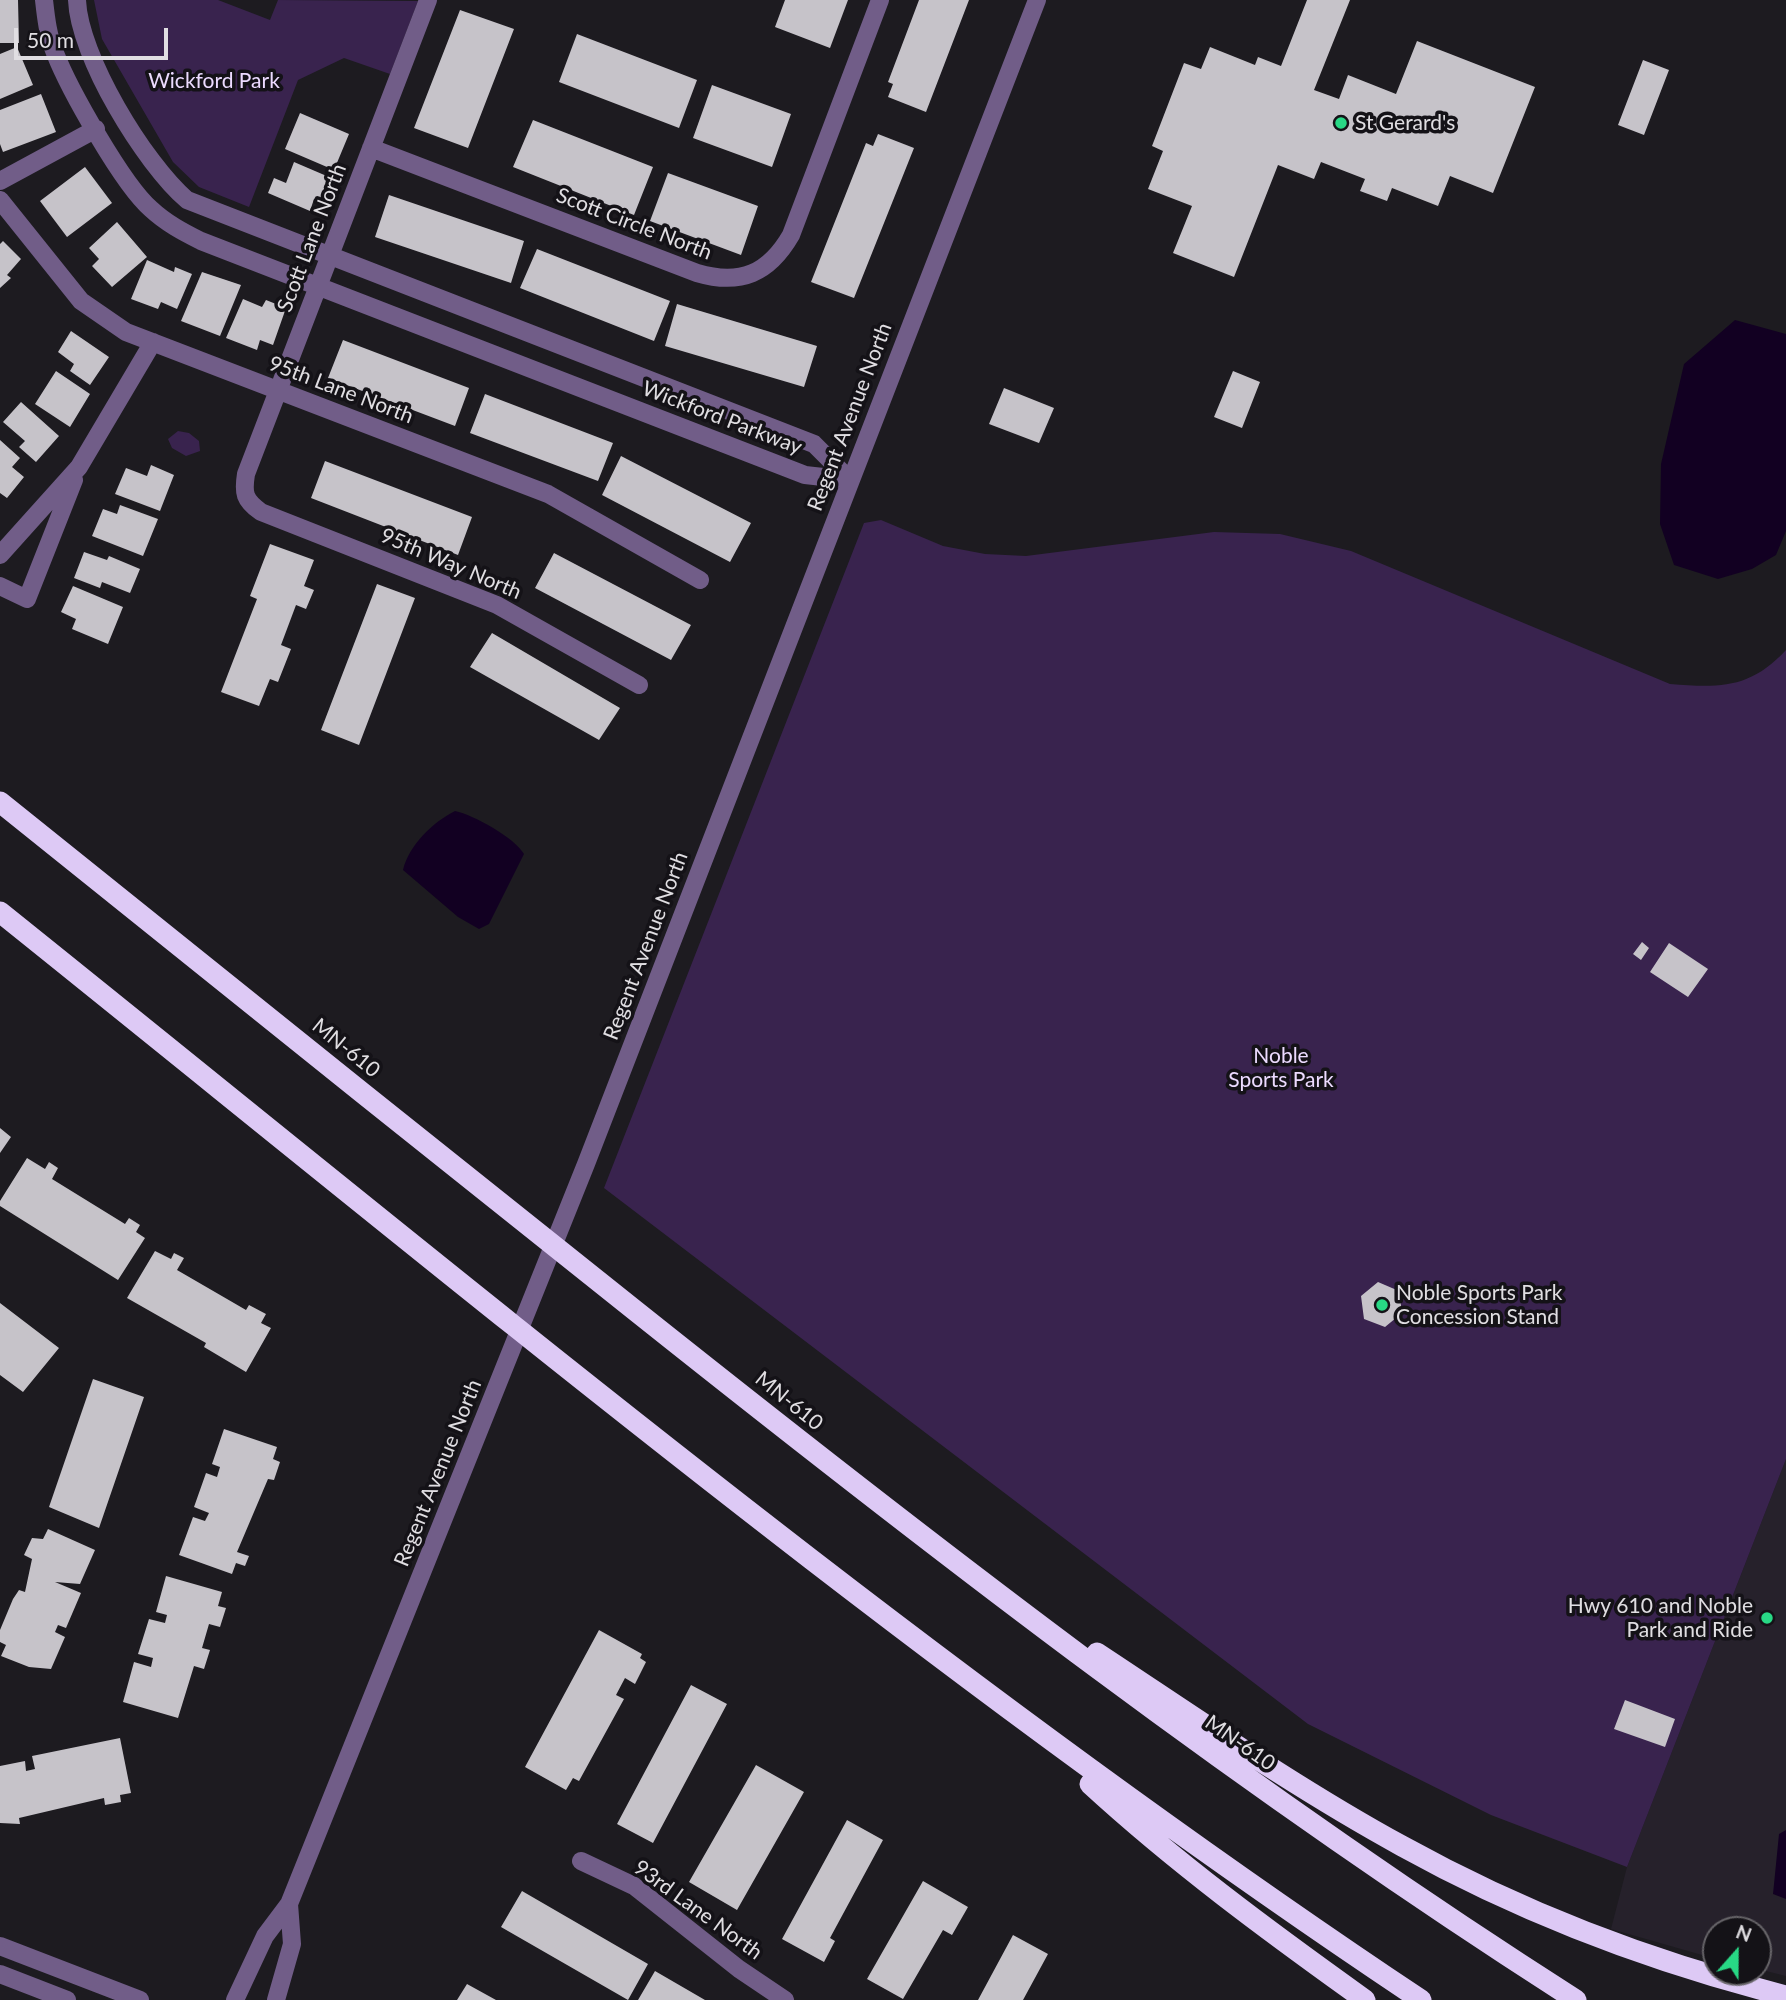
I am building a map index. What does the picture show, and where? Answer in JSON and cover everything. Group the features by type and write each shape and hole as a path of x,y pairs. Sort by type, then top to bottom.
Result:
{"highway":[{"name":"MN-610","path":"0,802 908,1528 1062,1644 1292,1810 1576,2000"},
{"path":"0,913 842,1583 1016,1716 1300,1919 1421,2000"},
{"path":"908,1528 1284,1777 1404,1847 1489,1890 1631,1950 1699,1974 1786,1996"},
{"path":"1016,1716 1138,1827 1239,1908 1365,2000"}],"street":[{"name":"Wickford Parkway","path":"44,0 47,28 54,52 96,129 127,182 149,208 174,227 201,241 805,475 850,480"},
{"name":"Wickford Parkway","path":"77,0 83,37 92,59 151,161 169,184 187,200 814,444 850,480"},
{"name":"Scott Lane North","path":"243,493 246,474 428,0"},
{"name":"Scott Circle North","path":"371,148 697,273 713,278 751,275 769,265 791,234 880,0"},
{"name":"Regent Avenue North","path":"235,2000 265,1936 289,1904 491,1401 586,1164 1037,0"},
{"path":"0,181 96,129"},
{"name":"95th Lane North","path":"0,200 81,301 126,332 548,494 700,580"},
{"path":"0,586 27,599 79,467 153,342"},
{"path":"0,555 79,467"},
{"name":"95th Way North","path":"243,493 250,504 261,512 497,605 639,685"},
{"name":"93rd Lane North","path":"581,1861 634,1886 739,1969 785,2000"},
{"name":"Regent Avenue North","path":"276,2000 292,1944 289,1904"},
{"path":"0,1946 140,2000"},
{"path":"0,1974 67,2000"}],"shaded area":[{"path":"1735,320 1786,334 1786,531 1776,555 1752,569 1718,579 1674,565 1660,524 1661,464 1684,364"},
{"path":"455,811 493,828 512,841 524,854 489,924 479,929 458,917 403,870 416,843 423,835 438,821"},
{"path":"1786,1459 1786,1976 1772,1972 1772,1916 1702,1916 1702,1955 1611,1929 1627,1867"},
{"path":"1786,1830 1786,1899 1773,1894 1779,1834"}],"green space":[{"name":"Wickford Park","path":"94,0 218,0 270,20 278,0 418,1 390,74 344,58 298,80 249,207 199,187 173,162 102,39"},
{"path":"178,431 189,433 199,441 200,451 186,456 172,448 168,439"},
{"name":"Noble Sports Park","path":"881,520 943,546 985,554 1026,556 1214,532 1280,534 1351,551 1670,684 1704,686 1733,683 1760,672 1786,650 1786,1459 1627,1867 1491,1815 1308,1724 604,1188 864,523"}],"building":[{"path":"0,0 18,0 19,43 0,43"},
{"path":"785,0 848,0 830,48 775,27"},
{"path":"919,0 969,0 926,112 888,97 893,84 888,82"},
{"name":"St Gerard's","path":"1307,0 1350,0 1314,90 1339,99 1348,75 1396,94 1417,41 1535,87 1493,193 1450,176 1438,206 1392,188 1387,201 1360,191 1365,179 1321,162 1314,179 1278,165 1234,277 1173,253 1192,206 1148,189 1163,151 1152,146 1184,63 1201,69 1210,47 1255,65 1258,57 1281,66"},
{"path":"460,10 514,29 468,148 414,128"},
{"path":"577,34 697,80 679,128 559,82"},
{"path":"17,47 33,85 0,99 0,54"},
{"path":"1643,60 1669,70 1644,135 1618,125"},
{"path":"712,85 791,114 772,167 693,138"},
{"path":"41,94 56,132 3,152 0,144 0,110"},
{"path":"300,113 349,134 334,170 285,149"},
{"path":"533,120 653,167 634,215 513,167"},
{"path":"878,134 914,148 854,298 811,282 866,143 873,146"},
{"path":"294,162 336,180 327,204 314,199 310,211 268,193 274,178 286,183"},
{"path":"85,167 112,203 67,237 40,201"},
{"path":"668,173 758,206 741,255 650,221"},
{"path":"389,195 524,241 511,283 375,237"},
{"path":"117,222 147,257 112,287 92,266 99,259 89,248"},
{"path":"3,241 21,259 7,275 11,278 0,288 0,244"},
{"path":"537,249 670,301 654,341 520,288"},
{"path":"147,260 174,272 175,267 192,274 177,309 161,302 158,309 131,299"},
{"path":"202,272 241,285 220,336 181,321"},
{"path":"243,299 262,307 266,300 286,308 273,345 260,340 257,350 226,338"},
{"path":"677,304 817,346 804,387 665,346"},
{"path":"71,331 109,357 90,385 70,371 74,364 58,352"},
{"path":"343,340 469,388 455,426 328,378"},
{"path":"56,371 90,394 70,427 35,404"},
{"path":"1233,371 1260,382 1242,428 1214,417"},
{"path":"1004,388 1054,408 1039,443 989,424"},
{"path":"485,394 613,443 598,481 470,433"},
{"path":"21,402 59,436 36,462 19,447 25,441 3,422"},
{"path":"0,440 20,458 12,467 24,477 7,498 0,493"},
{"path":"621,456 751,523 730,562 602,495"},
{"path":"325,461 472,517 458,555 311,498"},
{"path":"151,465 174,475 160,511 115,494 126,468 147,476"},
{"path":"120,505 158,519 143,556 92,536 103,509 117,514"},
{"path":"270,544 314,560 304,586 314,590 306,609 296,605 281,645 291,649 278,682 270,679 259,706 221,692 257,599 250,596"},
{"path":"84,552 107,560 109,556 140,569 130,593 102,582 100,588 74,578"},
{"path":"554,553 691,625 671,660 535,588"},
{"path":"377,584 415,598 359,745 321,730"},
{"path":"73,586 123,607 108,644 72,629 76,619 61,612"},
{"path":"492,633 620,708 599,740 470,667"},
{"path":"1642,942 1649,948 1641,960 1633,954"},
{"path":"1669,943 1708,969 1688,997 1650,972"},
{"path":"0,1128 11,1137 0,1153"},
{"path":"27,1158 45,1169 49,1162 58,1168 52,1179 125,1224 129,1218 140,1225 136,1232 145,1238 118,1280 0,1206 0,1201"},
{"path":"155,1251 171,1259 174,1253 184,1258 177,1270 246,1310 249,1305 266,1314 261,1323 271,1328 246,1372 204,1347 206,1343 127,1298"},
{"name":"Noble Sports Park Concession Stand","path":"1378,1282 1399,1291 1402,1313 1385,1327 1364,1319 1361,1296"},
{"path":"0,1303 59,1348 23,1392 0,1375"},
{"path":"93,1379 144,1397 99,1528 49,1507"},
{"path":"224,1429 277,1447 273,1459 280,1462 274,1480 268,1479 237,1552 249,1556 245,1566 236,1563 232,1574 179,1555 193,1517 205,1521 209,1513 194,1507 206,1473 217,1477 220,1467 212,1464"},
{"path":"48,1529 95,1550 80,1584 55,1582 81,1593 66,1628 58,1625 55,1632 65,1637 51,1669 29,1667 1,1656 6,1645 0,1642 0,1630 13,1599 19,1590 25,1592 32,1559 24,1555 32,1538 43,1539"},
{"path":"166,1576 222,1592 218,1606 226,1608 220,1627 209,1624 202,1648 210,1650 204,1669 194,1666 178,1718 123,1702 134,1662 151,1667 153,1658 138,1654 149,1619 165,1623 167,1615 156,1612"},
{"path":"599,1630 642,1654 640,1658 646,1662 635,1684 625,1678 616,1695 624,1699 579,1781 573,1778 566,1790 525,1767"},
{"path":"691,1685 727,1704 653,1843 617,1824"},
{"path":"1625,1700 1675,1719 1665,1747 1614,1729"},
{"path":"120,1738 131,1793 120,1795 121,1802 105,1805 104,1798 19,1818 20,1824 0,1823 0,1766 25,1761 26,1771 35,1769 32,1756"},
{"path":"756,1765 804,1792 737,1910 689,1882"},
{"path":"847,1820 883,1840 830,1938 835,1941 824,1962 782,1939"},
{"path":"923,1881 968,1907 952,1935 943,1930 903,1999 867,1979"},
{"path":"522,1891 648,1964 628,2000 501,1927"},
{"path":"1013,1935 1048,1954 1023,2000 978,2000"},
{"path":"655,1971 705,2000 638,2000"},
{"path":"467,1984 496,2000 457,2000"}],"place":[{"name":"St Gerard's","path":"1341,123"},
{"name":"Noble Sports Park Concession Stand","path":"1382,1305"},
{"name":"Hwy 610 and Noble Park and Ride","path":"1767,1618"}]}
